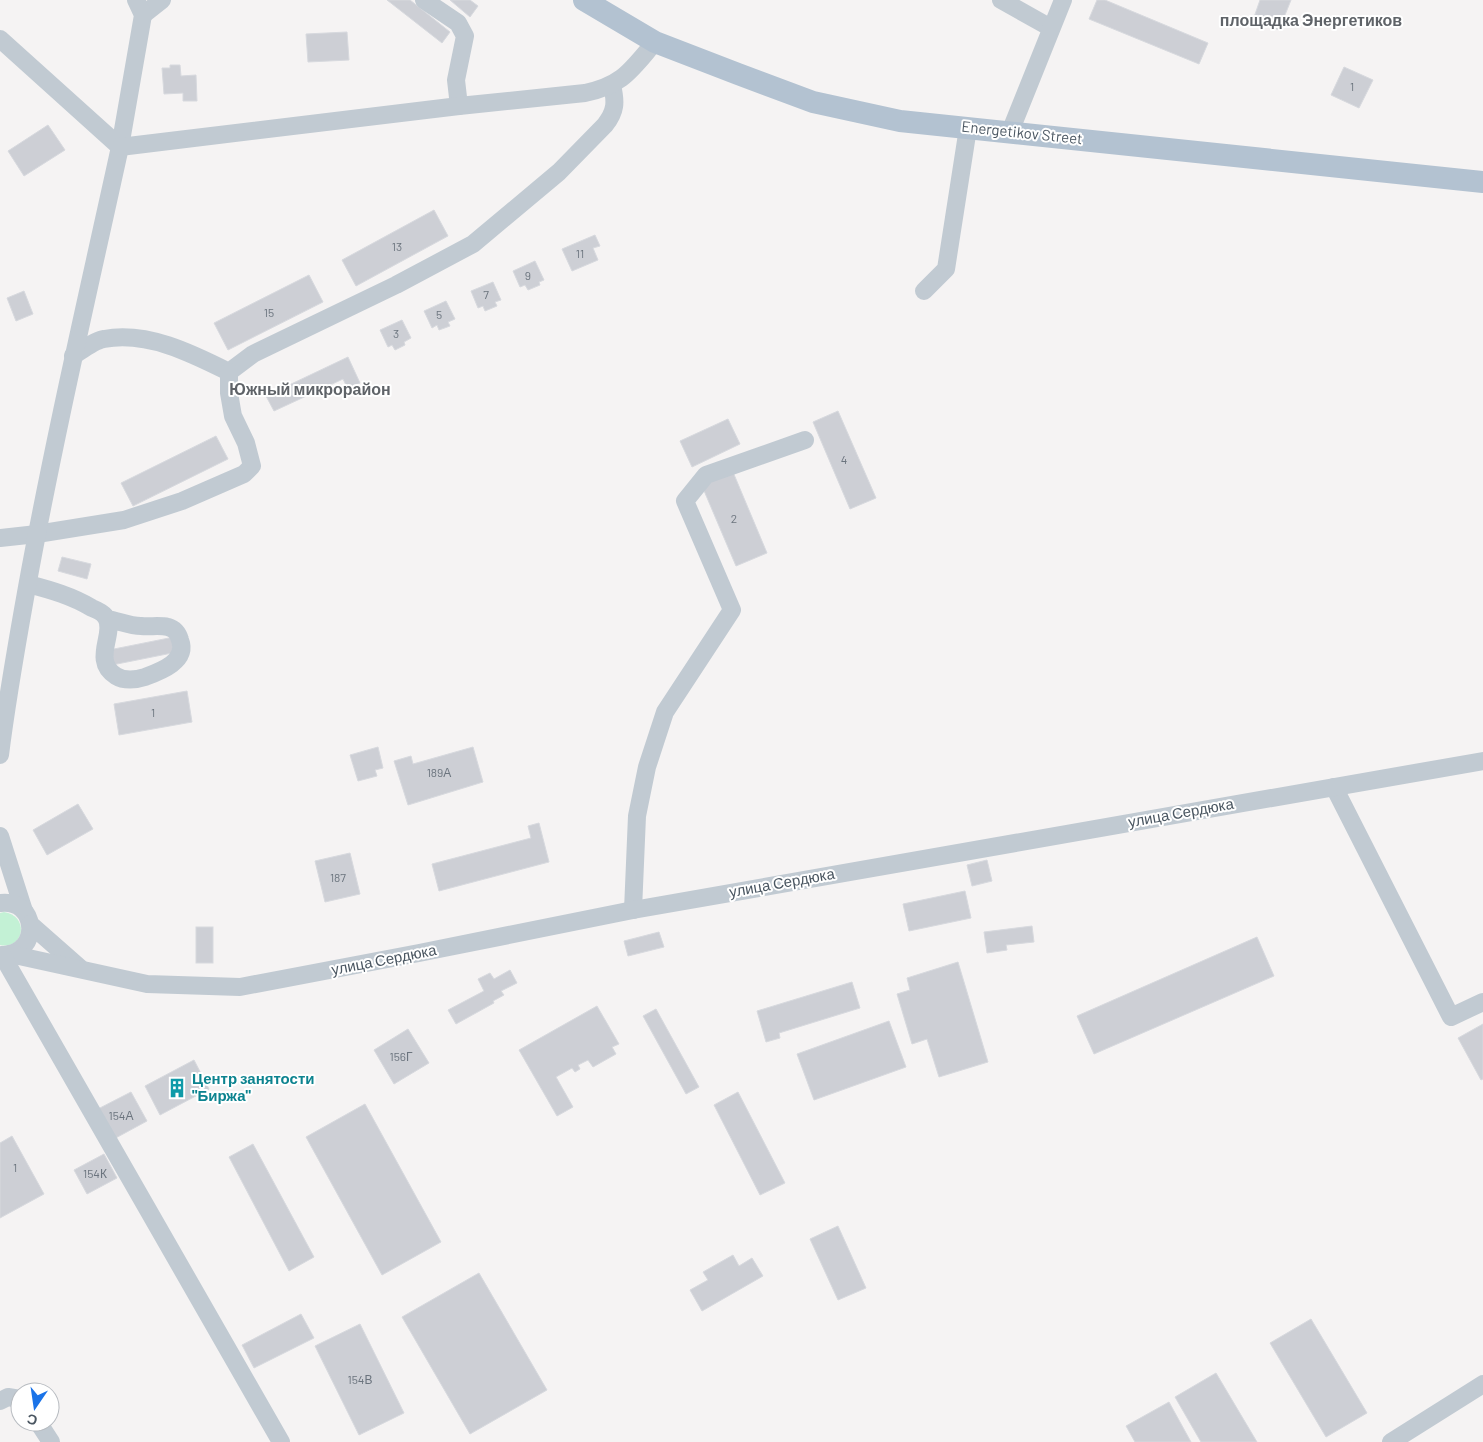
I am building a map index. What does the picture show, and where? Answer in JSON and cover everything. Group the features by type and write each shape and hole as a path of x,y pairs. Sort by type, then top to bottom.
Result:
{"main road":[{"name":"Energetikov Street","path":"584,0 655,42 813,102 900,121 1483,182"}],"street":[{"path":"0,755 3,707 37,534 120,147 140,8 162,0"},
{"path":"424,0 458,23 465,36 456,80 459,106"},
{"path":"1001,0 1051,28"},
{"path":"1010,132 1063,0"},
{"path":"0,40 120,147 459,106 585,93 612,85 627,75 655,42"},
{"path":"229,372 253,354 396,286 472,244 559,172 605,125 611,118 615,107 612,85"},
{"path":"924,291 946,269 968,128"},
{"path":"74,356 102,339 145,339 190,353 229,372"},
{"path":"0,538 124,520 182,501 244,474 252,466 246,443 233,416 229,393 229,372"},
{"path":"633,910 637,816 650,758 665,712 732,610 684,501 706,475 805,440"},
{"path":"28,584 59,592 104,614 108,619 109,633 104,650 105,660 108,669 120,678 138,680 152,675 167,668 180,656 181,642 177,632 170,627 135,626 108,619"},
{"name":"улица Сердюка","path":"4,955 147,984 240,987 633,910 1483,760"},
{"path":"1334,787 1451,1018 1483,1002"},
{"path":"0,836 30,932 24,946 18,951 4,955 281,1442"},
{"path":"0,903 11,903 18,906 27,918 82,970"},
{"path":"1391,1442 1483,1384"}],"green space":[{"path":"4,912 18,920 21,932 19,938 14,943 0,945 0,913"}],"building":[{"path":"387,0 410,0 450,32 442,43"},
{"path":"450,0 470,0 478,6 470,17"},
{"path":"1097,0 1105,0 1208,43 1199,64 1089,19"},
{"path":"1260,0 1291,0 1279,30 1253,20"},
{"path":"347,32 349,60 308,62 306,34"},
{"path":"170,65 180,65 181,76 196,75 197,101 183,101 183,93 164,94 162,68 170,68"},
{"path":"1344,67 1373,80 1359,108 1331,95"},
{"path":"48,125 65,150 24,176 8,151"},
{"path":"434,210 448,236 356,286 342,260"},
{"path":"595,235 600,246 593,248 598,260 572,271 562,249"},
{"path":"535,261 544,280 539,282 540,285 528,290 525,285 520,287 513,271"},
{"path":"309,275 323,302 228,350 214,323"},
{"path":"493,282 501,300 495,302 497,306 485,311 483,306 478,308 471,291"},
{"path":"24,291 33,314 16,321 7,298"},
{"path":"446,301 455,319 448,322 450,326 439,330 437,325 432,328 424,311"},
{"path":"402,320 411,338 404,342 405,345 395,350 392,345 388,347 380,330"},
{"path":"348,357 360,383 348,389 343,379 274,411 266,396"},
{"path":"838,411 876,498 850,509 813,422"},
{"path":"728,419 740,444 692,467 680,441"},
{"path":"216,436 228,459 133,506 121,483"},
{"path":"733,472 767,553 736,566 702,486"},
{"path":"62,557 91,564 87,579 58,571"},
{"path":"174,637 177,652 112,665 109,650"},
{"path":"187,691 192,722 119,735 114,704"},
{"path":"378,747 383,768 375,770 377,776 358,781 350,755"},
{"path":"473,747 483,782 408,805 394,761 411,756 413,764"},
{"path":"78,804 93,829 47,855 33,830"},
{"path":"539,823 549,862 439,891 432,864 531,838 528,826"},
{"path":"350,853 360,894 325,902 315,861"},
{"path":"987,860 992,881 972,886 967,865"},
{"path":"965,891 971,918 909,931 903,904"},
{"path":"1032,926 1034,942 1006,945 1007,950 987,953 984,932"},
{"path":"196,927 213,927 213,963 196,963"},
{"path":"659,932 664,947 628,956 624,941"},
{"path":"1257,937 1274,976 1094,1054 1077,1016"},
{"path":"958,962 988,1062 939,1077 927,1039 912,1044 897,994 910,990 907,978"},
{"path":"510,970 517,983 501,991 504,995 493,1001 494,1003 456,1024 448,1010 484,991 478,979 490,973 494,979"},
{"path":"852,982 860,1008 779,1033 780,1038 766,1042 757,1011"},
{"path":"597,1006 619,1044 612,1047 616,1054 593,1067 588,1060 578,1065 580,1069 575,1072 572,1068 556,1077 573,1107 557,1116 519,1050"},
{"path":"656,1009 699,1087 686,1094 643,1016"},
{"path":"889,1021 906,1067 814,1100 797,1054"},
{"path":"1483,1024 1483,1079 1481,1080 1458,1038"},
{"path":"408,1029 429,1063 394,1084 374,1050"},
{"name":"Центр занятости \"Биржа\"","path":"194,1060 209,1089 160,1115 145,1086"},
{"path":"131,1092 147,1121 112,1140 96,1110"},
{"path":"738,1092 785,1183 760,1195 714,1105"},
{"path":"365,1104 441,1242 382,1275 306,1137"},
{"path":"12,1136 44,1194 0,1218 0,1143"},
{"path":"253,1144 314,1257 289,1271 229,1157"},
{"path":"104,1154 117,1178 87,1194 74,1170"},
{"path":"838,1226 866,1288 838,1300 810,1239"},
{"path":"733,1255 739,1266 752,1258 763,1276 702,1311 690,1290 708,1280 703,1272"},
{"path":"479,1273 547,1390 470,1434 402,1317"},
{"path":"301,1314 314,1338 254,1368 242,1345"},
{"path":"1311,1319 1367,1413 1326,1437 1270,1343"},
{"path":"360,1324 404,1413 359,1435 315,1346"},
{"path":"1216,1373 1257,1442 1201,1442 1175,1397"},
{"path":"1169,1402 1191,1442 1135,1442 1126,1426"}],"place":[{"name":"Центр занятости \"Биржа\"","path":"177,1088"}],"district":[{"name":"площадка Энергетиков","path":"1311,20"},
{"name":"Южный микрорайон","path":"310,389"}]}
